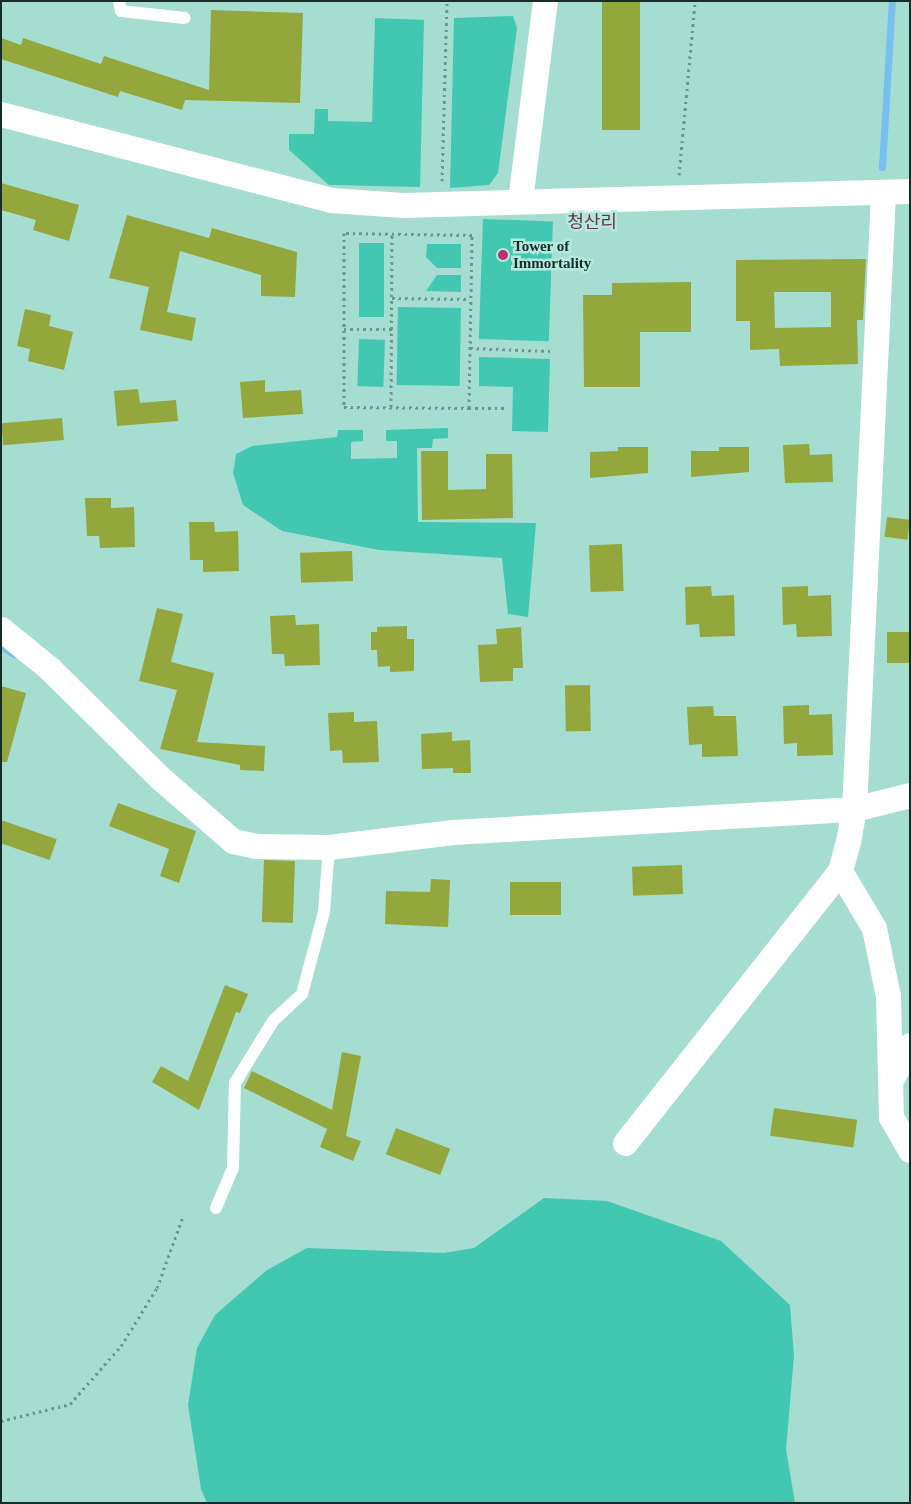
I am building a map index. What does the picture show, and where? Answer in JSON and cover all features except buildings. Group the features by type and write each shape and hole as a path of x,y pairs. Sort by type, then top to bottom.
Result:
{"street":[{"path":"520,201 546,1"},
{"path":"1,114 330,200 442,204 883,194 910,191"},
{"path":"625,1143 840,871 854,809 883,194"},
{"path":"1,629 49,668 159,777 233,841 256,846 329,847 453,832 854,809 910,795"},
{"path":"840,871 874,928 888,996 891,1117 910,1150"},
{"path":"889,1084 910,1045"}],"lane":[{"path":"119,1 121,11 185,18"},
{"path":"216,1208 233,1168 235,1083 273,1021 302,994 324,912 329,847"}],"path":[{"path":"442,204 447,1"},
{"path":"677,198 695,1"},
{"path":"469,408 472,235 344,232 344,407 392,407 469,408 504,408"},
{"path":"392,233 392,407"},
{"path":"392,298 470,299"},
{"path":"344,329 392,329"},
{"path":"470,348 552,351"},
{"path":"1,1421 70,1404 121,1346 157,1288 183,1216"}],"green space":[{"path":"513,16 517,28 498,173 489,185 450,188 454,18"},
{"path":"375,18 424,20 420,187 329,185 289,150 289,134 314,134 315,109 328,109 328,121 372,122"},
{"path":"483,219 553,221 549,341 479,339"},
{"path":"359,243 384,243 384,317 359,317"},
{"path":"427,244 461,244 461,268 437,268 426,257"},
{"path":"437,275 461,275 461,292 426,291"},
{"path":"398,307 461,308 460,386 397,385"},
{"path":"359,339 385,340 383,387 357,386"},
{"path":"479,357 550,359 548,432 512,431 513,387 479,386"},
{"path":"448,428 448,438 433,439 432,448 417,448 418,522 536,523 528,617 508,614 502,558 379,550 282,531 243,505 233,473 236,454 252,446 337,437 338,430 363,430 363,441 351,442 351,459 397,458 397,441 386,441 386,430"},
{"path":"544,1198 607,1201 721,1241 790,1305 794,1356 786,1449 795,1503 207,1503 201,1489 188,1405 197,1348 215,1315 267,1270 307,1248 444,1253 474,1248"}],"waterway":[{"path":"882,167 892,1"},
{"path":"1,646 14,654"}],"place":[{"name":"Tower of Immortality","path":"503,255"}],"district":[{"name":"청산리","path":"592,222"}]}
